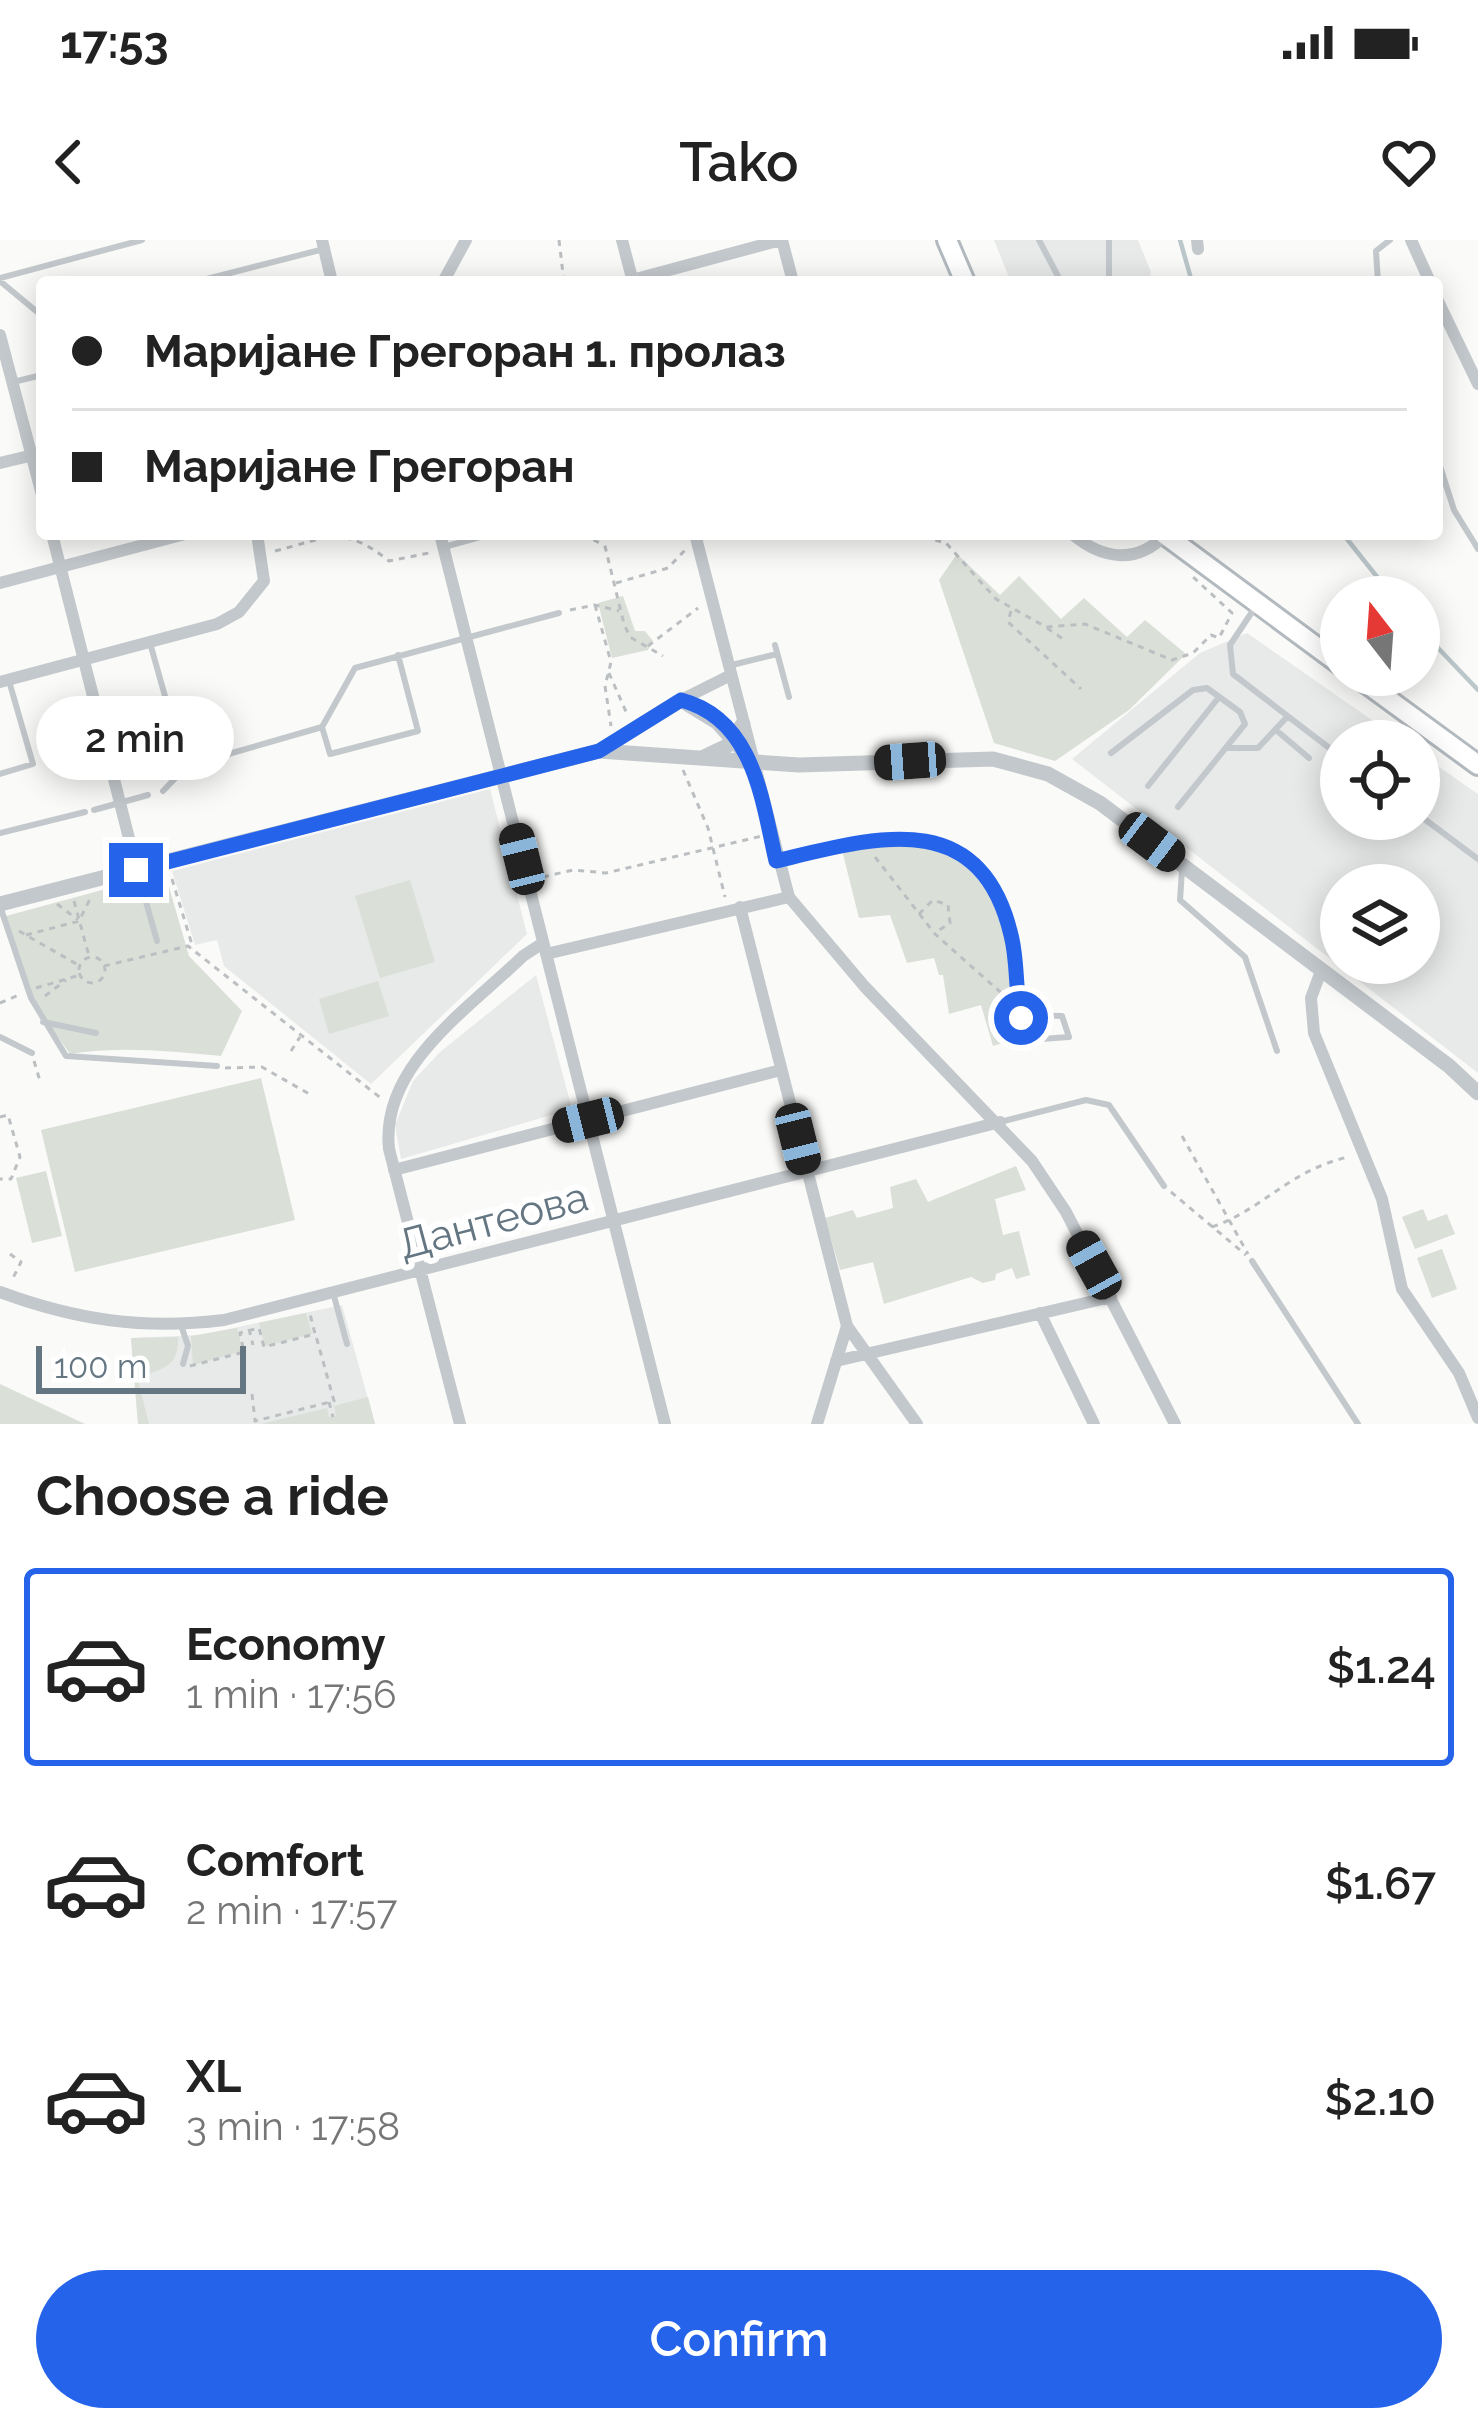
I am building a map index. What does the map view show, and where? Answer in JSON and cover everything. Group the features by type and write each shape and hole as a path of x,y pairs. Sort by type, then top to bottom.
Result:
{"main road":[{"path":"947,240 962,276"},
{"path":"1173,540 1320,649"},
{"path":"1383,696 1478,766"}],"street":[{"path":"446,276 466,240"},
{"path":"622,240 632,276"},
{"path":"651,276 781,240 791,276"},
{"path":"1411,240 1427,276"},
{"path":"323,245 331,276"},
{"path":"1443,311 1478,384"},
{"path":"0,335 36,451"},
{"path":"0,463 36,454"},
{"path":"54,540 136,870"},
{"path":"0,583 162,540"},
{"path":"4,682 150,644 239,612 264,581 258,540"},
{"path":"442,540 665,1424"},
{"path":"697,540 730,671 739,731 754,762 789,897 865,987 1000,1122 1051,1187 1174,1424"},
{"path":"1080,540 1099,554 1111,555 1142,552 1157,540"},
{"path":"0,905 599,751 730,671"},
{"path":"681,700 739,731"},
{"path":"687,758 713,745 717,722"},
{"path":"643,724 661,755"},
{"path":"687,758 719,751 739,731"},
{"path":"599,751 832,765 955,758 1018,764 1080,790 1320,968"},
{"path":"776,861 863,841 926,839 979,868 1000,902 1015,960"},
{"path":"460,1424 387,1130 389,1105 406,1072 523,956 789,897"},
{"path":"734,909 847,1326 917,1424"},
{"path":"1320,975 1311,998 1314,1033 1365,1153 1402,1289 1460,1373 1478,1418"},
{"path":"1340,984 1478,1092"},
{"path":"394,1170 781,1070"},
{"name":"Дантеова","path":"3,1293 92,1321 181,1325 334,1296 1000,1122"},
{"path":"836,1361 1111,1297"},
{"path":"1040,1313 1094,1424"},
{"path":"817,1424 847,1326"}],"lane":[{"path":"0,280 142,240"},
{"path":"1039,240 1058,276"},
{"path":"1109,240 1109,276"},
{"path":"1378,276 1376,250 1390,240"},
{"path":"216,276 323,245"},
{"path":"0,280 36,311"},
{"path":"13,382 36,376"},
{"path":"1443,476 1454,510 1478,549"},
{"path":"1258,604 1230,645 1229,666 1240,682 1320,741"},
{"path":"398,655 418,731 330,754 322,727 351,670 398,655 467,636 559,613"},
{"path":"150,644 174,728 214,718"},
{"path":"730,671 776,650 789,697"},
{"path":"0,773 33,764 4,682"},
{"path":"1111,753 1193,690 1207,688 1219,697 1245,719 1178,807"},
{"path":"1148,786 1219,697"},
{"path":"1226,748 1258,748 1288,717"},
{"path":"163,791 188,766 322,727"},
{"path":"1276,730 1309,758"},
{"path":"0,833 148,795"},
{"path":"1440,831 1478,859"},
{"path":"1184,866 1178,882 1180,900 1245,957 1277,1052"},
{"path":"136,870 157,941"},
{"path":"0,905 34,1005 70,1057 218,1066"},
{"path":"1015,960 1020,1011 1034,1035 1068,1039 1062,1016 1020,1011"},
{"path":"43,1022 96,1033"},
{"path":"0,1037 32,1053"},
{"path":"1000,1122 1086,1100 1109,1105 1164,1186"},
{"path":"1252,1261 1358,1424"},
{"path":"334,1296 347,1344"},
{"path":"181,1325 188,1346 183,1364"}],"path":[{"path":"560,240 563,276"},
{"path":"262,554 314,540"},
{"path":"359,540 389,561 442,540"},
{"path":"594,540 605,546"},
{"path":"604,540 630,637 663,656"},
{"path":"614,584 668,568 692,540"},
{"path":"933,540 946,543 970,575 1012,610 1066,641"},
{"path":"1046,627 1084,624 1160,660 1193,653 1211,635 1219,638 1232,613 1186,571"},
{"path":"647,647 712,598"},
{"path":"559,613 596,605 621,612"},
{"path":"596,605 608,672 607,717 617,741"},
{"path":"1012,610 1008,622 1081,689"},
{"path":"608,672 643,724"},
{"path":"687,758 734,909"},
{"path":"528,881 573,870 606,873 770,834"},
{"path":"863,841 919,916 1020,1011"},
{"path":"172,879 194,950"},
{"path":"26,935 79,921 94,892"},
{"path":"73,897 89,958 104,966 188,946 389,1105"},
{"path":"53,902 79,921"},
{"path":"919,916 928,902 948,904 950,923 934,932"},
{"path":"6,924 80,966"},
{"path":"80,975 80,966 89,958"},
{"path":"0,1003 80,975 95,982 104,966"},
{"path":"34,1005 69,978"},
{"path":"291,1051 301,1036"},
{"path":"32,1053 40,1081"},
{"path":"326,1072 334,1061"},
{"path":"236,1069 262,1066 310,1095"},
{"path":"0,1117 8,1114 20,1157 11,1179 0,1179"},
{"path":"1182,1136 1252,1261"},
{"path":"1213,1227 1229,1221 1288,1178 1365,1153"},
{"path":"1164,1186 1252,1261"},
{"path":"3,1293 21,1262 10,1254"},
{"path":"252,1394 256,1423 334,1401 309,1310"},
{"path":"183,1364 192,1367 244,1352 240,1334 249,1330 259,1328 264,1347 316,1334"},
{"path":"249,1330 253,1345"},
{"path":"329,1402 333,1417"}],"shaded area":[{"path":"994,240 1138,240 1151,272 1150,276 1009,276"},
{"path":"957,554 1000,595 1019,576 1061,619 1084,598 1127,637 1145,620 1186,654 1129,710 1055,761 994,743 939,580"},
{"path":"623,596 635,631 645,631 653,641 648,650 612,658 598,603"},
{"path":"1247,633 1320,684 1320,696 1337,696 1372,720 1320,720 1320,840 1440,840 1440,768 1478,794 1478,1073 1363,984 1440,984 1440,864 1320,864 1320,951 1072,759 1200,653"},
{"path":"490,789 527,934 371,1084 224,966 217,940 195,945 172,871"},
{"path":"887,838 967,859 1007,921 1025,1036 993,1046 981,1005 949,1014 943,975 934,958 907,963 890,915 859,918 841,846"},
{"path":"165,873 189,956 242,1011 221,1056 126,1050 70,1054 34,1003 6,916"},
{"path":"410,880 435,962 380,978 355,896"},
{"path":"536,975 572,1109 401,1159 395,1125 413,1081 440,1052"},
{"path":"378,981 389,1016 329,1034 319,999"},
{"path":"261,1078 295,1220 75,1272 41,1130"},
{"path":"1016,1166 1026,1190 995,1199 1003,1235 1019,1231 1030,1275 1016,1279 1012,1268 996,1274 995,1280 983,1283 971,1277 884,1304 873,1262 840,1270 825,1218 853,1210 857,1218 893,1208 890,1187 916,1179 928,1202"},
{"path":"46,1171 62,1236 32,1243 16,1178"},
{"path":"1423,1209 1428,1221 1447,1214 1455,1234 1415,1249 1402,1217"},
{"path":"1442,1249 1457,1289 1432,1298 1417,1258"},
{"path":"342,1305 375,1424 138,1424 131,1338 200,1335"},
{"path":"306,1313 312,1334 265,1346 259,1323"},
{"path":"237,1328 243,1351 193,1365 191,1336"},
{"path":"178,1337 172,1361 137,1377 149,1424 138,1424 131,1338"},
{"path":"0,1384 85,1424 0,1424"},
{"path":"368,1397 375,1424 261,1424 327,1408 329,1417 336,1416 334,1406"}],"waterway":[{"path":"1180,240 1190,276"},
{"path":"1348,540 1376,576"},
{"path":"1440,650 1478,690"}],"route":[{"path":"136,870 599,751 681,700 717,722 754,762 776,861 872,839 902,838 937,842 979,868 993,886 1013,940 1021,1018"}]}
